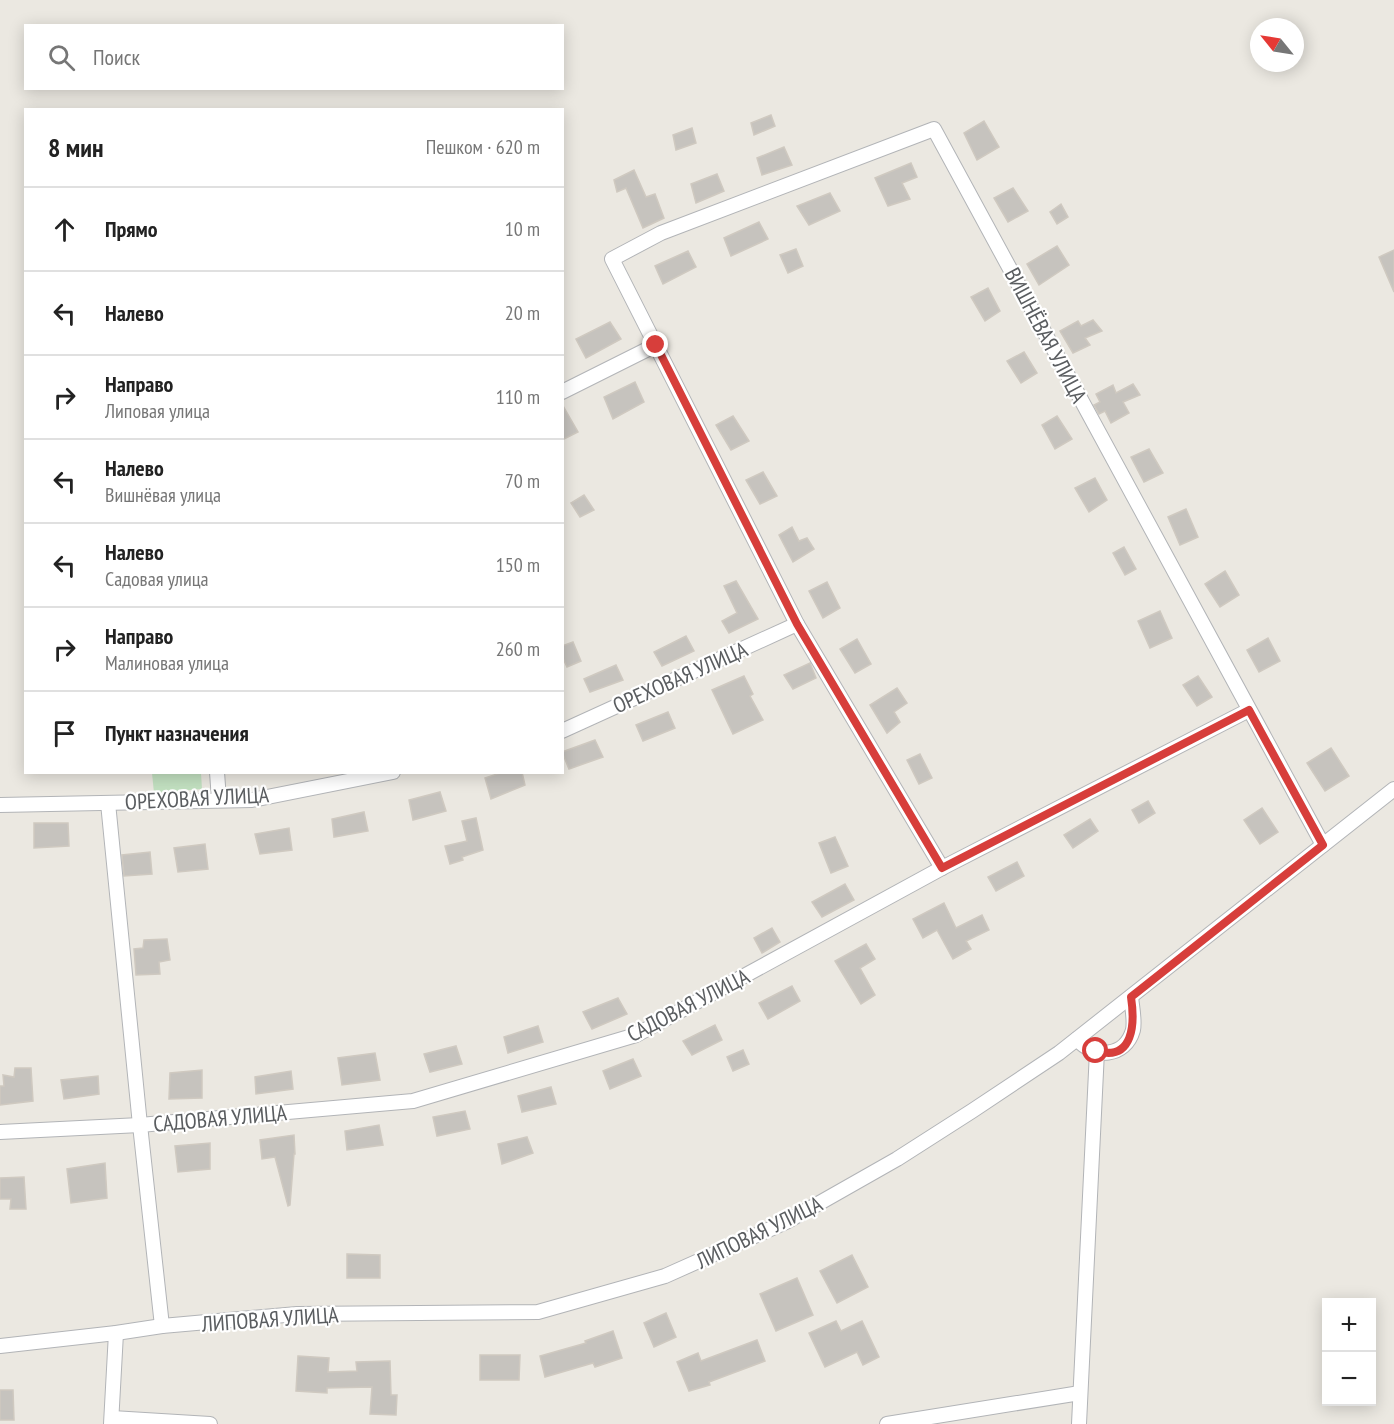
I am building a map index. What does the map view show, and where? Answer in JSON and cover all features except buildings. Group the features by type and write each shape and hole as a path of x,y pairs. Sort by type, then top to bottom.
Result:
{"street":[{"name":"ВИШНЁВАЯ УЛИЦА","path":"656,345 612,258 661,233 934,129 1323,845"},
{"path":"564,391 656,345 797,624 942,868"},
{"name":"ОРЕХОВАЯ УЛИЦА","path":"564,730 797,624"},
{"name":"САДОВАЯ УЛИЦА","path":"0,1132 140,1125 413,1101 636,1035 942,868 1249,710"},
{"path":"217,774 219,801"},
{"name":"ОРЕХОВАЯ УЛИЦА","path":"0,805 252,800 383,774"},
{"name":"ЛИПОВАЯ УЛИЦА","path":"0,1346 116,1334 162,1326 297,1314 538,1311 665,1276 786,1222 897,1159 992,1098 1077,1039 1394,789"},
{"path":"108,803 162,1326"},
{"path":"1077,1039 1082,1045 1107,1054 1118,1051 1126,1045 1133,1029 1131,997"},
{"path":"1079,1424 1096,1051"},
{"path":"116,1334 111,1421 210,1424"},
{"path":"886,1424 1080,1393"}],"green space":[{"path":"152,774 201,774 202,789 154,793"}],"route":[{"path":"656,345 797,624 942,868 1249,710 1323,845 1131,997 1133,1029 1126,1045 1118,1051 1107,1054 1096,1051"}]}
